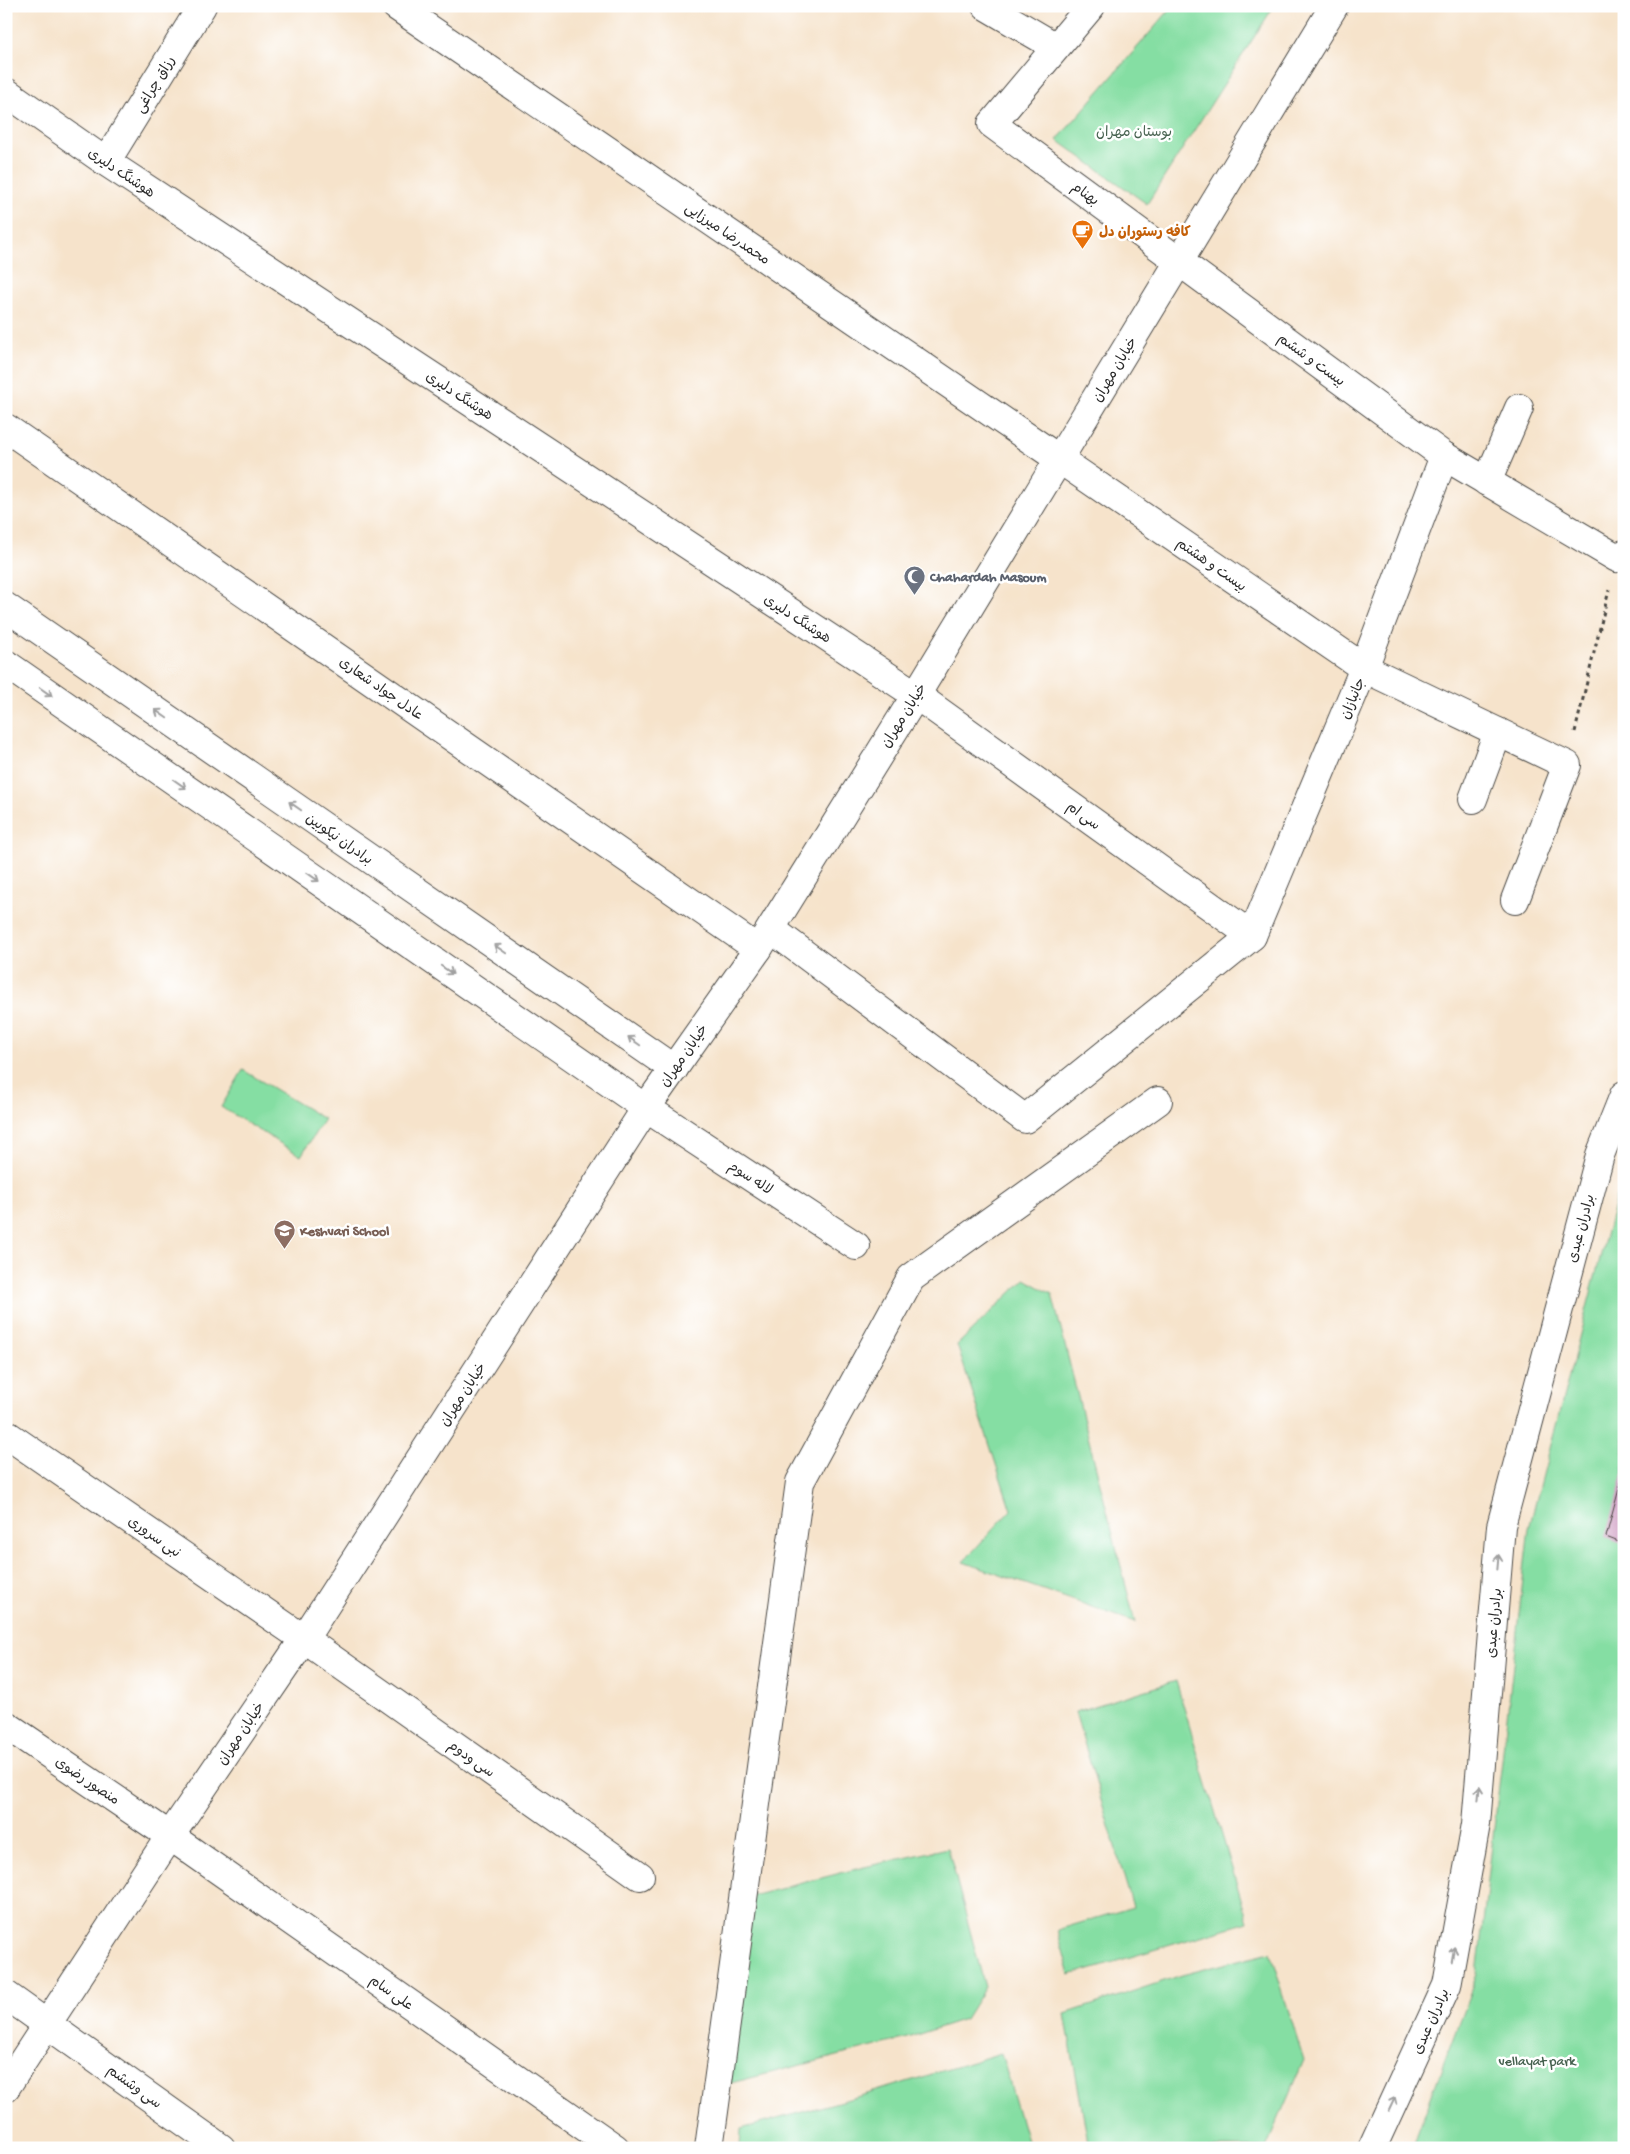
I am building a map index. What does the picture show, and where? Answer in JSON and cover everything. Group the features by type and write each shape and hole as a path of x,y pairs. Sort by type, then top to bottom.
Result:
{"street":[{"name":"رزاق چراغی","path":"106,162 202,6"},
{"name":"محمدرضا میرزایی","path":"396,6 1060,459"},
{"path":"986,6 1056,47 1091,6"},
{"name":"خیابان مهران","path":"6,2087 170,1836 304,1639 646,1108 764,939 916,695 1334,6"},
{"name":"بهنام","path":"1056,47 992,124 1180,261"},
{"name":"هوشنگ دلیری","path":"6,92 106,162 916,695"},
{"name":"بیست و ششم","path":"1180,261 1444,456 1620,556"},
{"path":"1487,482 1519,408"},
{"name":"عادل جواد شعاری","path":"6,428 764,939 1025,1119 1252,936"},
{"name":"جانبازان","path":"1252,936 1364,668 1444,456"},
{"name":"بیست و هشتم","path":"1060,459 1364,668 1567,765"},
{"name":"برادران نیکوبین","path":"6,607 674,1069"},
{"path":"6,664 646,1108"},
{"name":"سی ام","path":"916,695 1252,936"},
{"path":"1473,799 1498,732"},
{"path":"1515,900 1567,765"},
{"name":"برادران عبدی","path":"1372,2148 1447,1985 1476,1824 1502,1526 1600,1154 1624,1095"},
{"path":"710,2148 800,1482 911,1278 1158,1101"},
{"name":"لاله سوم","path":"646,1108 856,1246"},
{"name":"نبی سروری","path":"6,1434 304,1639"},
{"name":"سی ودوم","path":"304,1639 640,1876"},
{"name":"منصور رضوی","path":"6,1725 170,1836"},
{"name":"علی سام","path":"170,1836 615,2148"},
{"name":"سی وششم","path":"6,1995 221,2148"}],"path":[{"path":"1567,765 1620,556"}],"green space":[{"name":"بوستان مهران","path":"1173,6 1274,6 1147,204 1057,140"},
{"path":"243,1070 324,1119 301,1156 221,1107"},
{"name":"vellayat park","path":"1624,1167 1624,2148 1412,2148 1477,1974 1529,1528"},
{"path":"1025,1279 1052,1294 1135,1622 963,1562 1011,1510 957,1345"},
{"path":"1176,1681 1248,1922 1070,1975 1057,1930 1133,1907 1075,1712"},
{"path":"948,1848 985,1987 965,2019 904,2039 727,2084 748,1897 860,1868"},
{"path":"1270,1952 1304,2060 1266,2148 1089,2148 1065,2014 1182,1975"},
{"path":"1001,2053 1029,2148 740,2148 741,2129 867,2094"}],"building":[{"path":"1624,1474 1624,1544 1606,1537"}],"place":[{"name":"کافه رستوران دل","path":"1083,250"},
{"name":"Chahardah Masoum","path":"914,595"},
{"name":"Keshvari School","path":"284,1249"}]}
